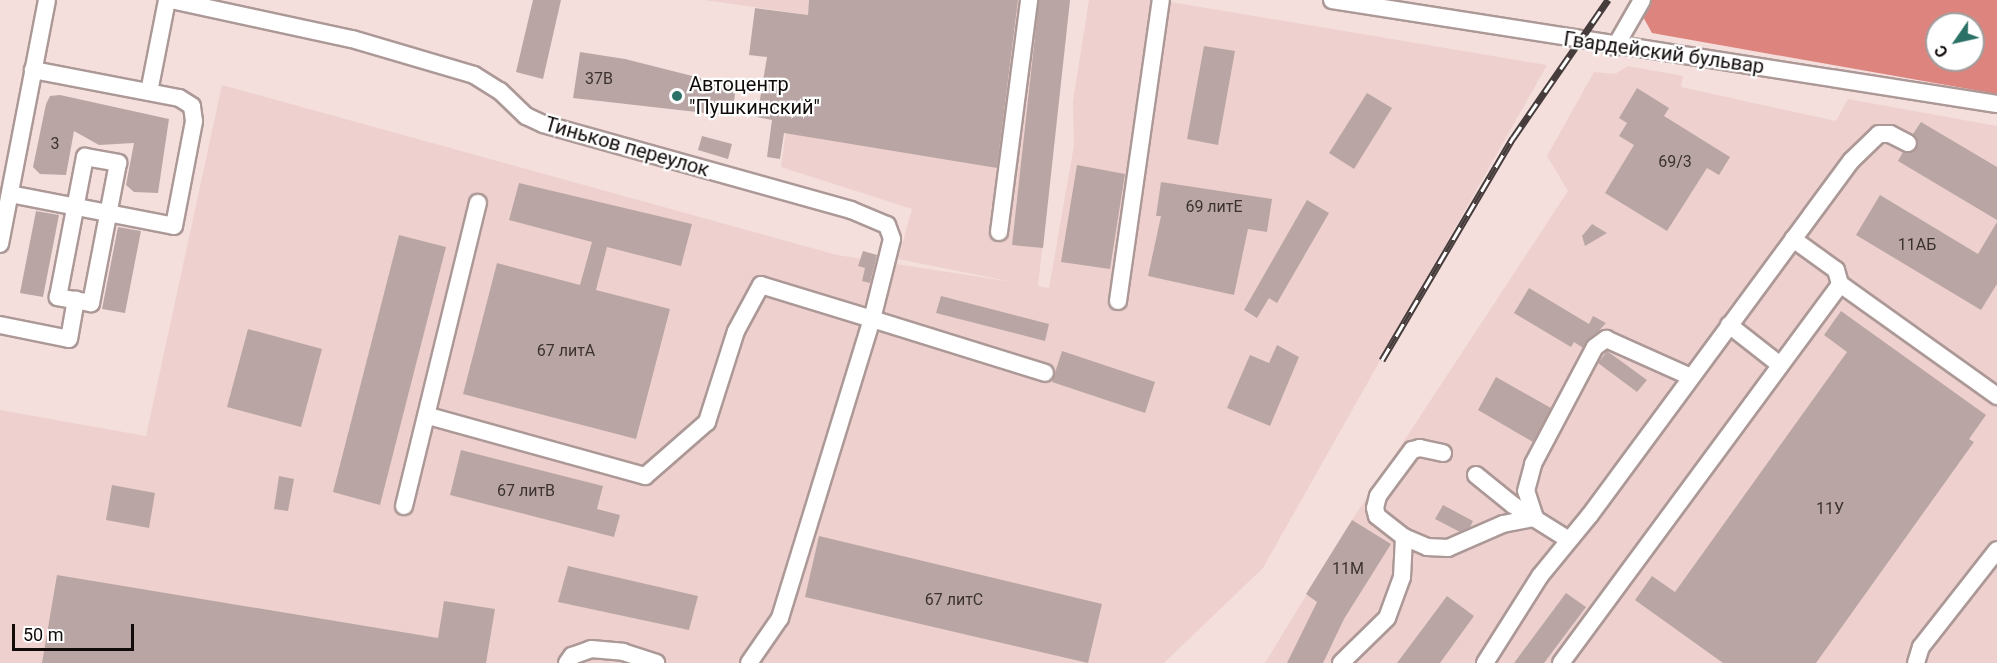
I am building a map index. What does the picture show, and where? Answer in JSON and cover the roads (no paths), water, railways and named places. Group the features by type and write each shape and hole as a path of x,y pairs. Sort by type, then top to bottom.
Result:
{"street":[{"path":"0,244 47,0"},
{"path":"149,92 169,0"},
{"name":"Тиньков переулок","path":"169,0 352,39 474,75 500,91 526,116 543,124 851,210 887,225 892,239 872,318 780,618 749,663"},
{"path":"999,232 1029,0"},
{"path":"1118,301 1161,0"},
{"name":"Гвардейский бульвар","path":"1332,0 1615,47 1997,104"},
{"path":"1615,47 1642,0"},
{"path":"10,194 174,226 194,113 186,101 33,70"},
{"path":"1485,663 1540,576 1868,141 1879,134 1890,134 1908,142"},
{"path":"85,157 118,163 108,213 91,303 58,297 85,157"},
{"path":"404,506 428,416 478,203"},
{"path":"1793,239 1836,270 1840,284 1997,396"},
{"path":"1561,663 1840,284"},
{"path":"428,416 645,476 707,422 736,331 761,285 1046,373"},
{"path":"0,326 69,339 76,300"},
{"path":"1730,325 1780,365"},
{"path":"1535,518 1526,491 1533,464 1595,347 1606,339 1691,377"},
{"path":"1443,453 1420,448 1412,450 1378,496 1377,516 1404,537 1427,547 1448,548 1503,525 1535,518"},
{"path":"1476,475 1569,540"},
{"path":"1341,663 1374,633 1391,610 1402,577 1404,537"},
{"path":"1916,663 1922,647 1997,550"},
{"path":"567,663 572,656 591,649 623,652 656,663"}],"railway":[{"path":"1382,360 1513,138 1608,0"}],"place":[{"name":"Автоцентр \"Пушкинский\"","path":"677,96"}]}
